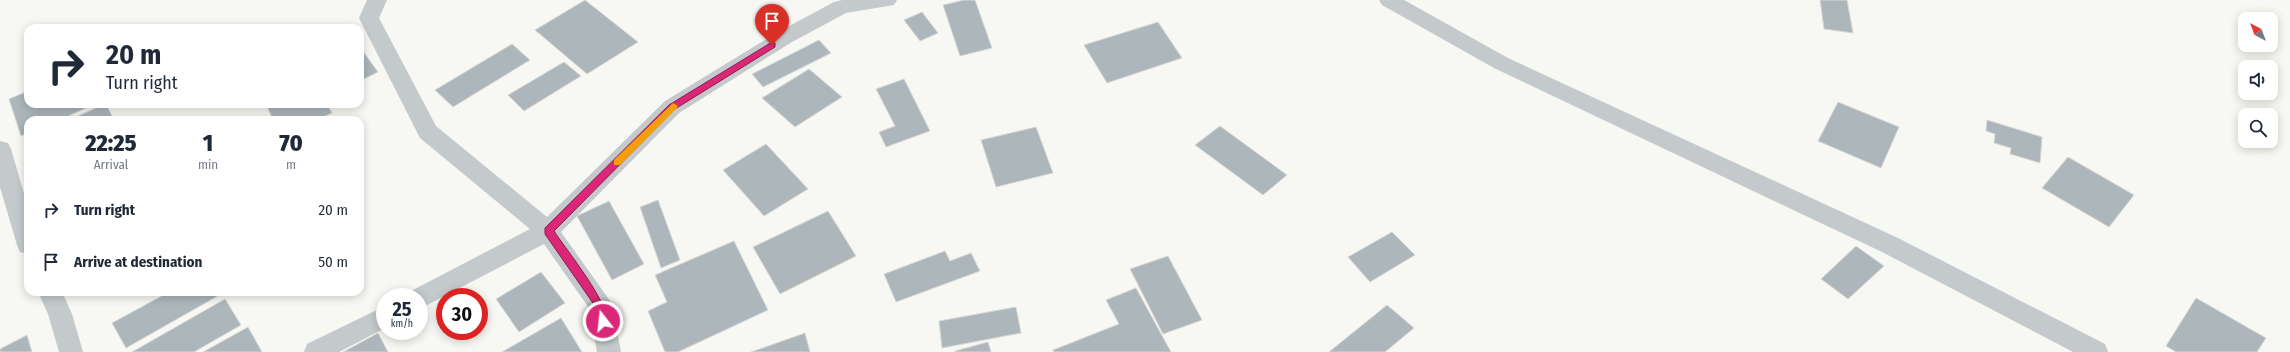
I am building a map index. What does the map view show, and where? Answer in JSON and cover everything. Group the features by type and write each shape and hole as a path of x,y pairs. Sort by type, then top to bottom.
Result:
{"street":[{"path":"377,0 369,18 428,132 548,231 600,305 609,352"},
{"path":"428,293 548,231 672,107 785,37 841,7 887,0"},
{"path":"1389,0 1501,63 1890,245 2096,352"},
{"path":"0,149 24,231"},
{"path":"52,296 60,314 71,352"},
{"path":"316,352 376,321"}],"building":[{"path":"585,0 638,42 587,74 535,30"},
{"path":"964,0 975,0 992,48 960,56 943,5"},
{"path":"1820,0 1847,0 1853,33 1824,29"},
{"path":"922,12 938,33 920,41 904,20"},
{"path":"1158,22 1182,58 1107,83 1084,45"},
{"path":"819,40 831,53 763,87 752,74"},
{"path":"512,44 530,60 453,107 435,90"},
{"path":"364,53 378,72 364,79"},
{"path":"564,62 581,76 524,111 508,95"},
{"path":"809,69 842,97 795,127 762,98"},
{"path":"904,79 930,131 886,147 879,132 895,126 876,89"},
{"path":"24,93 24,108 86,108 68,116 24,116 24,135 21,136 9,99"},
{"path":"1838,102 1899,127 1881,168 1818,141"},
{"path":"96,108 108,108 112,116 78,116"},
{"path":"268,108 329,108 332,113 325,116 271,116"},
{"path":"1987,120 2042,137 2040,163 2010,154 2011,148 1994,143 1995,134 1986,131"},
{"path":"1220,126 1287,175 1263,195 1195,145"},
{"path":"1036,127 1053,173 996,187 981,140"},
{"path":"766,144 808,189 764,216 723,170"},
{"path":"2068,157 2134,195 2109,227 2042,188"},
{"path":"658,200 680,260 661,268 640,207"},
{"path":"609,201 644,264 612,280 577,216"},
{"path":"828,211 856,256 780,294 753,247"},
{"path":"1392,232 1415,255 1370,282 1348,257"},
{"path":"734,241 768,310 678,352 665,352 648,311 667,302 655,275"},
{"path":"1856,246 1884,266 1848,299 1821,279"},
{"path":"945,251 950,261 971,253 980,271 896,302 884,274"},
{"path":"1168,256 1202,320 1163,334 1130,269"},
{"path":"541,272 565,303 519,332 496,299"},
{"path":"1136,288 1171,352 1054,352 1053,350 1119,324 1106,300"},
{"path":"162,296 218,296 126,348 112,323"},
{"path":"2196,298 2266,338 2257,352 2176,352 2166,346"},
{"path":"225,299 241,325 194,352 132,352"},
{"path":"1387,305 1414,328 1385,352 1329,352"},
{"path":"1016,307 1021,333 942,348 939,321"},
{"path":"561,318 582,352 502,352"},
{"path":"248,327 262,352 203,352"},
{"path":"805,333 810,352 751,352"},
{"path":"376,334 376,340 382,340 388,352 343,352"},
{"path":"27,335 32,352 0,352 0,349"},
{"path":"988,342 991,352 955,352 955,351"}],"slow traffic":[{"path":"617,162 673,106"}],"route":[{"path":"603,321 600,305 548,231 672,107 772,45"}]}
